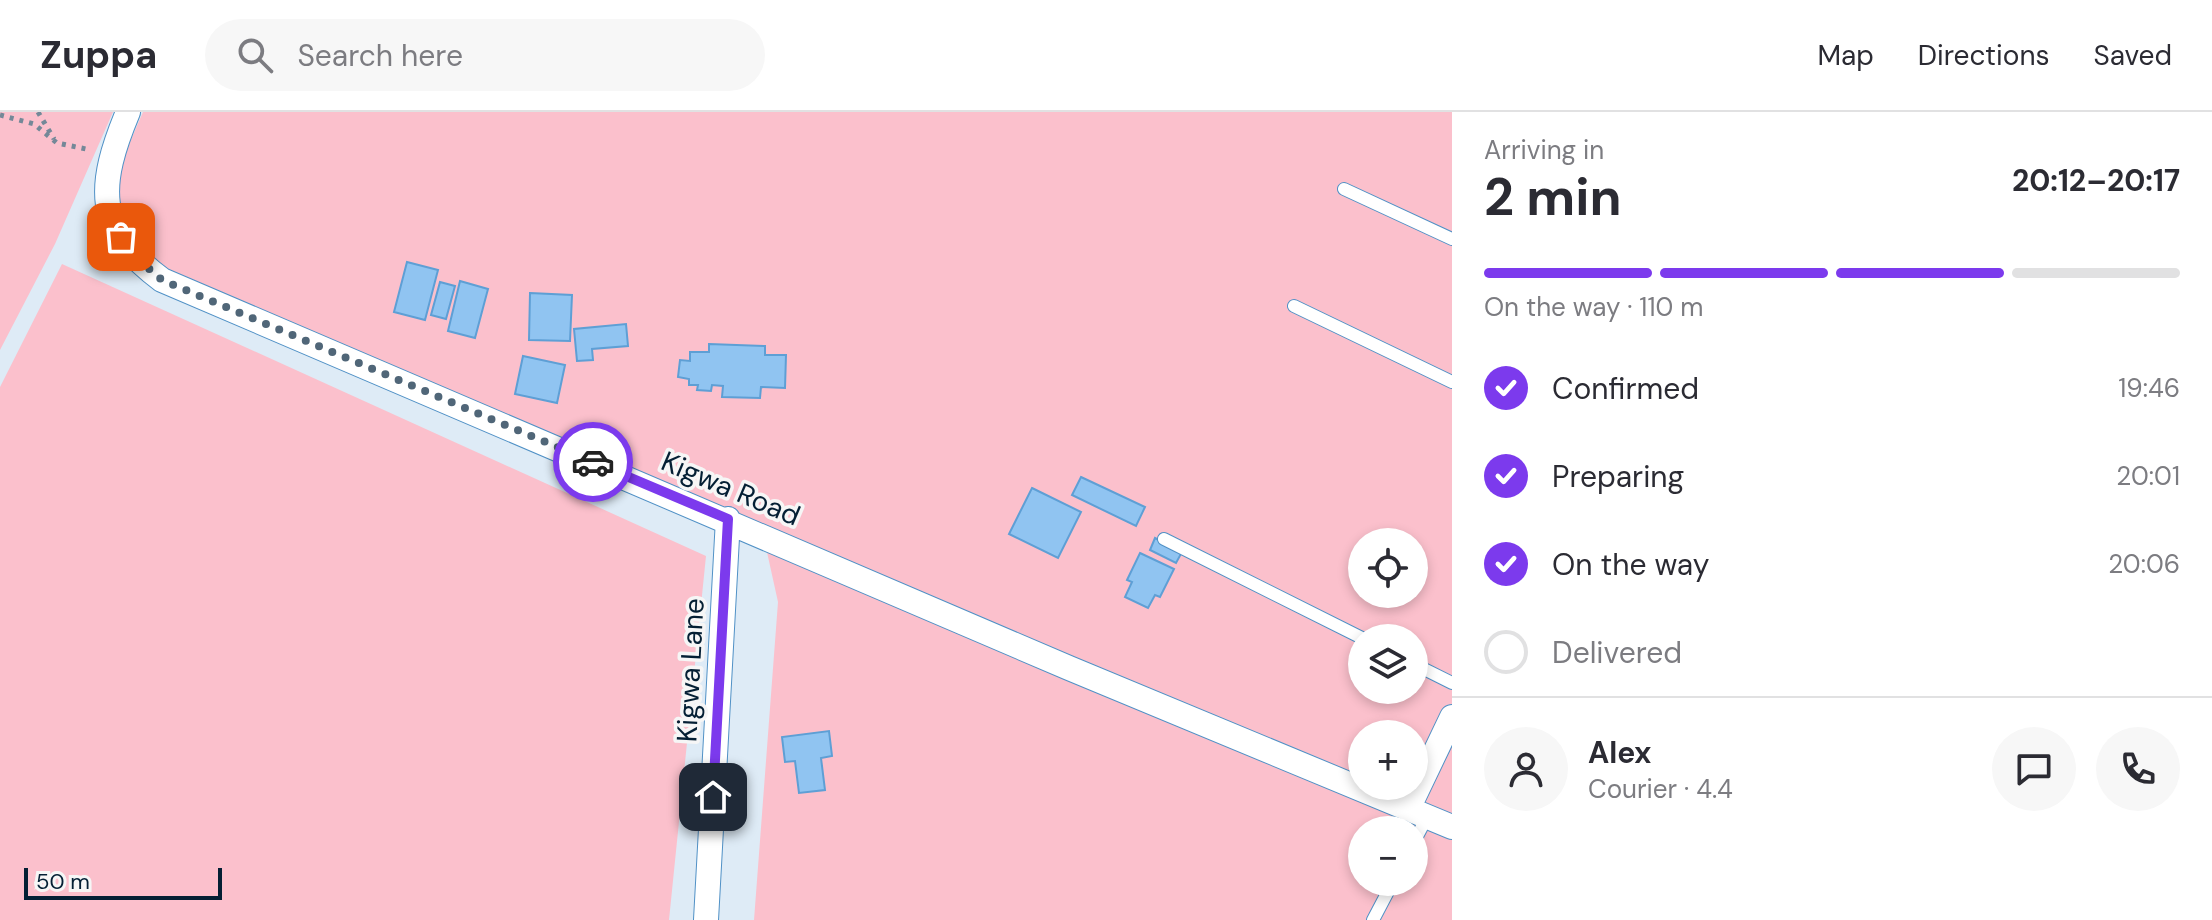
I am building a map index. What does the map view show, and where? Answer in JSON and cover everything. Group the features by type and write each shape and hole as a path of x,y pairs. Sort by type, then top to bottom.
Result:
{"street":[{"name":"Kigwa Road","path":"128,112 112,151 105,183 109,210 132,254 162,280 728,519 1069,668 1452,827"},
{"name":"Kigwa Lane","path":"706,920 728,519"},
{"path":"1418,813 1452,717"}],"lane":[{"path":"1344,189 1452,239"},
{"path":"1294,306 1452,382"},
{"path":"1164,539 1348,631"},
{"path":"1428,671 1452,683"},
{"path":"1373,920 1386,896"}],"path":[{"path":"38,112 57,143"},
{"path":"0,115 34,124 57,143 78,150 112,151"}],"shaded area":[{"path":"0,112 113,112 55,244 0,350"},
{"path":"143,112 1452,112 1452,920 754,920 778,602 763,534 88,238"},
{"path":"62,264 706,556 669,920 0,920 0,387"}],"building":[{"path":"407,262 438,270 425,320 394,312"},
{"path":"460,281 488,289 475,338 448,331"},
{"path":"440,282 455,286 446,319 431,315"},
{"path":"530,293 572,295 570,341 529,340"},
{"path":"626,324 628,346 592,349 593,360 577,361 574,329"},
{"path":"709,344 765,346 765,355 786,355 785,388 761,387 760,398 722,397 723,386 712,385 711,391 697,390 698,385 689,385 689,379 678,377 680,360 690,361 690,352 709,352"},
{"path":"523,356 565,365 557,403 515,394"},
{"path":"1081,477 1145,507 1136,526 1072,495"},
{"path":"1032,488 1081,512 1058,558 1009,534"},
{"path":"1155,538 1182,552 1176,563 1150,550"},
{"path":"1140,553 1174,569 1160,597 1155,595 1148,608 1125,597 1132,582 1127,580"},
{"path":"829,731 832,756 821,758 825,790 799,793 795,761 785,762 782,737"}],"way so far":[{"path":"121,237 132,254 162,280 593,462"}],"route":[{"path":"593,462 728,519 713,797"}]}
